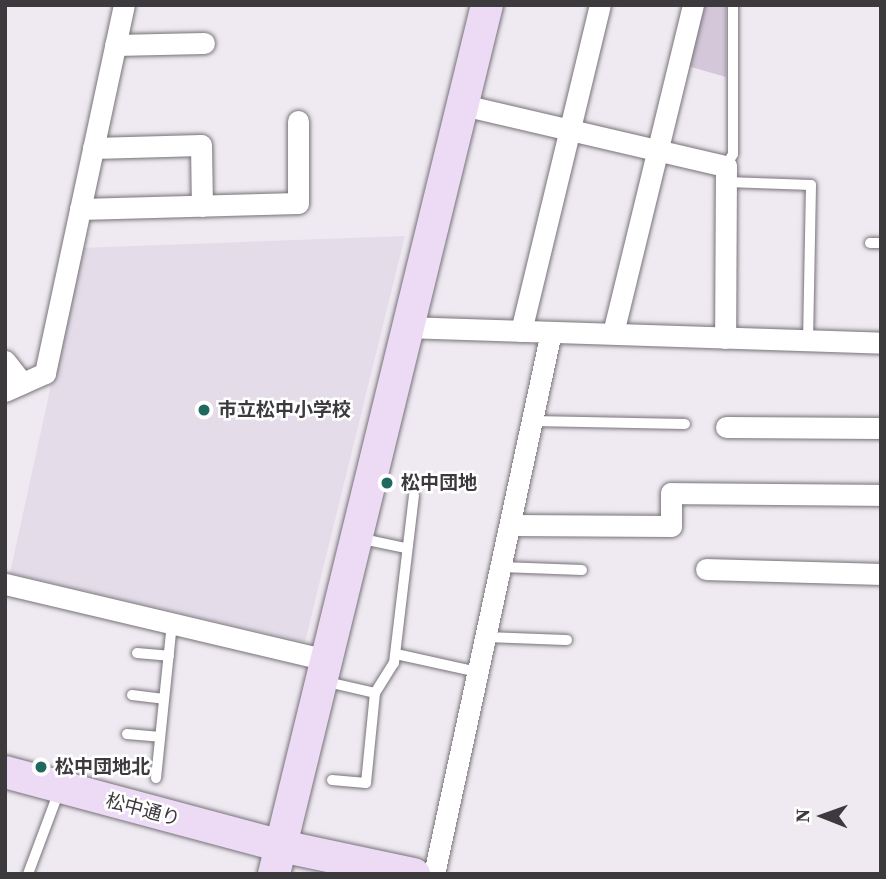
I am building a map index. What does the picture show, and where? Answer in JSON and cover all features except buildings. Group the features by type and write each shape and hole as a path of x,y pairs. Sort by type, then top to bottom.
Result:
{"street":[{"path":"5,361 14,387 45,373 124,5"},
{"path":"278,860 487,5"},
{"path":"521,331 600,5"},
{"path":"613,334 693,5"},
{"path":"115,45 204,43"},
{"path":"463,105 658,150 726,174 725,338"},
{"path":"80,209 298,203 298,121"},
{"path":"93,148 201,145 202,206"},
{"path":"407,327 881,344"},
{"path":"434,874 551,332"},
{"path":"726,427 881,428"},
{"path":"510,525 671,526 671,493 881,495"},
{"path":"706,569 881,574"},
{"path":"5,584 172,623 323,670"},
{"name":"松中通り","path":"5,772 278,860 414,874"}],"lane":[{"path":"733,5 733,154 726,174 811,185 808,341"},
{"path":"532,421 685,424"},
{"path":"332,780 366,783 375,693 396,654 414,495"},
{"path":"356,537 406,548"},
{"path":"501,567 582,569"},
{"path":"156,778 172,623"},
{"path":"485,637 567,640"},
{"path":"137,653 169,656"},
{"path":"396,654 477,672"},
{"path":"323,670 375,693"},
{"path":"132,695 164,699"},
{"path":"127,734 160,737"},
{"path":"28,874 60,789"}],"shaded area":[{"path":"698,5 726,5 726,77 684,65"},
{"name":"市立松中小学校","path":"405,236 305,642 10,573 81,248"}],"place":[{"name":"市立松中小学校","path":"204,410"},
{"name":"松中団地","path":"387,483"},
{"name":"松中団地北","path":"41,767"}]}
